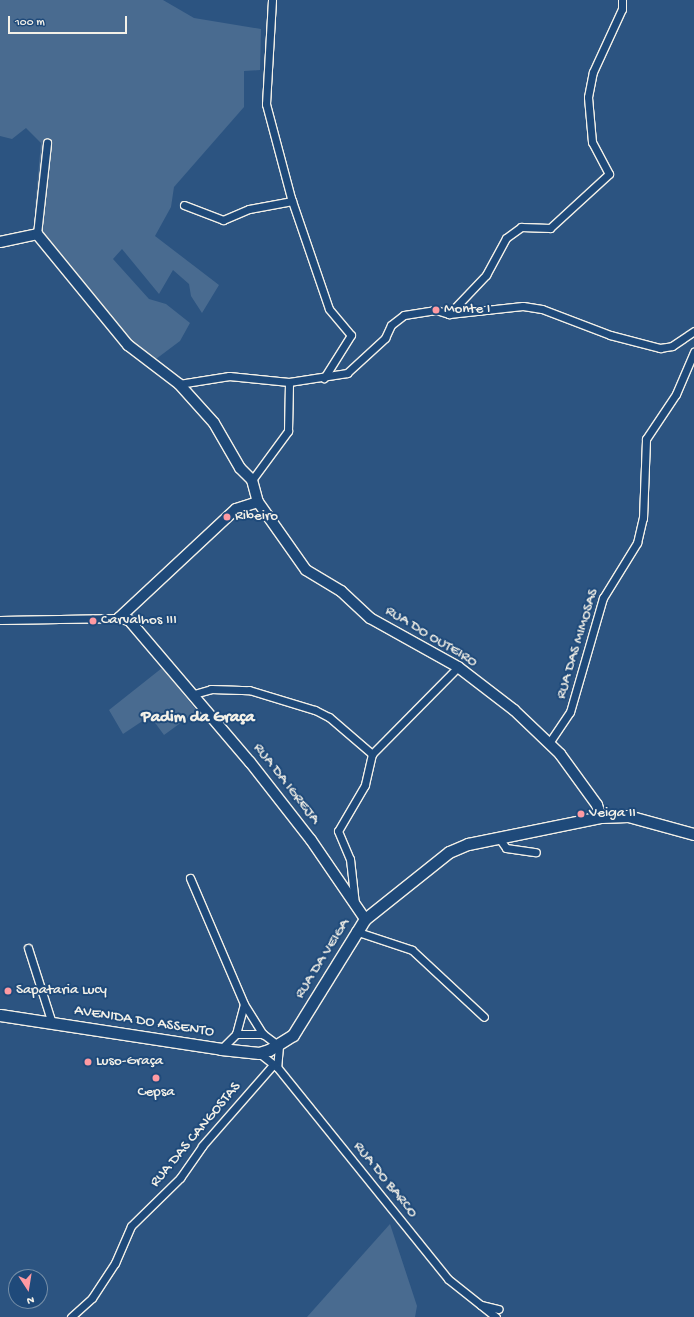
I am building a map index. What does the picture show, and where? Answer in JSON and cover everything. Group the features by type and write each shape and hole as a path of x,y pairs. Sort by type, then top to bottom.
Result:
{"main road":[{"name":"RUA DA VEIGA","path":"259,1053 279,1046 293,1035 355,931 365,919 449,852 468,844 601,817 628,816 694,834"},
{"name":"AVENIDA DO ASSENTO","path":"0,1015 221,1049 259,1053"}],"street":[{"path":"272,0 266,104 292,201 329,309 350,335 324,378"},
{"path":"449,314 486,276 506,238 521,226 550,228 609,174 592,142 588,97 592,72 622,9 622,0"},
{"path":"47,143 37,234 128,345 179,384 214,423 240,468 252,480 288,432 289,382"},
{"path":"184,204 223,220 249,209 292,201"},
{"path":"0,242 37,234"},
{"path":"179,384 229,376 289,382 324,378 347,373 385,338 391,326 404,315 436,310 449,314 523,306 542,309 610,335 660,348 672,346 694,331"},
{"name":"RUA DAS MIMOSAS","path":"549,743 570,712 603,598 637,543 643,518 646,438 676,394 694,352"},
{"name":"RUA DO OUTEIRO","path":"252,480 258,502 306,570 340,591 370,618 458,667 514,710 549,743 597,805 601,817"},
{"path":"0,620 119,618 236,509 258,502"},
{"name":"RUA DA IGREJA","path":"119,618 129,620 194,694 311,840 365,919"},
{"path":"355,904 350,859 338,831 365,785 372,754 458,667"},
{"path":"194,694 211,689 249,690 315,710 329,717 372,754"},
{"path":"499,838 506,848 536,852"},
{"path":"190,878 244,1004 263,1034 279,1046 274,1067"},
{"path":"355,931 412,950 484,1017"},
{"path":"28,948 52,1023"},
{"path":"221,1049 236,1034 244,1004"},
{"path":"236,1034 263,1034"},
{"name":"RUA DO BARCO","path":"259,1053 274,1067 448,1279 496,1317"},
{"name":"RUA DAS CANGOSTAS","path":"71,1317 92,1298 115,1263 131,1226 180,1178 202,1146 274,1067"},
{"name":"RUA DO BARCO","path":"479,1305 499,1309"}],"shaded area":[{"path":"0,0 163,0 194,18 261,29 260,70 244,71 244,107 174,187 171,207 155,236 219,285 202,313 191,296 189,284 173,270 159,294 122,249 113,259 149,299 166,304 190,323 180,341 156,359 135,344 109,317 41,234 35,208 41,143 26,128 12,139 0,136"},
{"path":"162,668 197,711 164,735 150,716 123,734 109,710"},
{"path":"390,1224 417,1306 415,1317 307,1317"}],"place":[{"name":"Monte I","path":"436,310"},
{"name":"Ribeiro","path":"227,517"},
{"name":"Carvalhos III","path":"93,621"},
{"name":"Veiga II","path":"581,814"},
{"name":"Sapataria Lucy","path":"8,991"},
{"name":"Luso-Graça","path":"88,1062"},
{"name":"Cepsa","path":"156,1078"}],"district":[{"name":"Padim da Graça","path":"198,719"}]}
